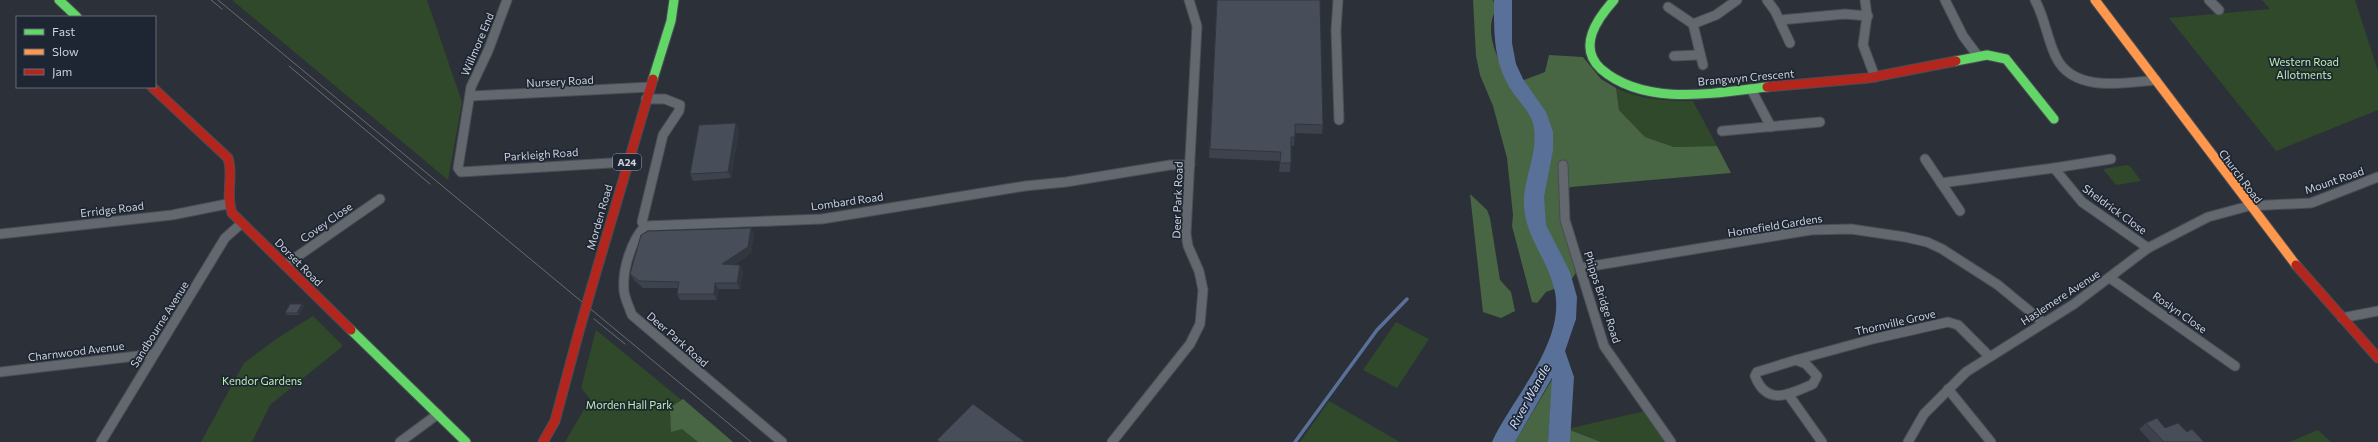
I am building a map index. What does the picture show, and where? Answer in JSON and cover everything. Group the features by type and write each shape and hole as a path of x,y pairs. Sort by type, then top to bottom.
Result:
{"main road":[{"path":"59,0 76,16"},
{"name":"Morden Road","path":"543,442 554,421 627,162 671,21 674,0"},
{"name":"Morden Road","path":"671,21 682,0"},
{"name":"Brangwyn Crescent","path":"1614,0 1600,16 1589,46 1595,63 1611,78 1640,89 1681,94 1875,77 1917,71 1978,56 1995,54 2006,59 2054,119"},
{"name":"Church Road","path":"2095,0 2249,206 2300,271 2378,358"},
{"path":"153,88 228,158 233,169 226,193 227,204"},
{"name":"Dorset Road","path":"227,204 242,223 466,442"},
{"name":"Morden Road","path":"554,421 557,434 555,442"}],"street":[{"name":"Willmore End","path":"458,168 471,96 471,87 488,51 507,0"},
{"name":"Deer Park Road","path":"1112,442 1190,344 1200,324 1203,290 1199,271 1188,246 1186,234 1197,26 1189,0"},
{"path":"1338,0 1336,30 1339,120"},
{"path":"1693,24 1716,15 1737,0"},
{"path":"1767,0 1780,20 1790,43"},
{"path":"1865,0 1868,16 1862,40 1863,48 1875,77"},
{"path":"1945,0 1963,36 1978,56"},
{"path":"2035,0 2056,58 2066,71 2074,77 2092,82 2156,80"},
{"path":"2209,0 2218,10"},
{"path":"1668,7 1693,24 1699,55 1703,65"},
{"path":"1780,20 1845,14 1868,16"},
{"path":"1674,56 1699,55"},
{"name":"Nursery Road","path":"471,96 650,87"},
{"path":"1751,89 1771,126"},
{"path":"645,226 642,222 663,135 679,111 680,105 665,99 646,99"},
{"path":"1722,131 1820,122"},
{"path":"1925,159 1960,211"},
{"path":"1941,183 2111,159"},
{"name":"Parkleigh Road","path":"458,168 461,172 627,162"},
{"name":"Lombard Road","path":"645,226 822,219 1025,186 1066,182 1170,165 1190,165"},
{"name":"Phipps Bridge Road","path":"1563,165 1565,220 1604,346 1671,442"},
{"name":"Sheldrick Close","path":"2054,168 2070,190 2082,202 2148,248"},
{"name":"Mount Road","path":"2249,206 2311,203 2378,177"},
{"name":"Covey Close","path":"285,265 380,199"},
{"name":"Erridge Road","path":"0,234 172,214 227,204"},
{"name":"Haslemere Avenue","path":"1908,442 1924,414 1948,389 1990,356 2044,323 2110,278 2148,248 2184,228 2208,217 2249,206"},
{"name":"Sandbourne Avenue","path":"101,442 225,238 242,223"},
{"name":"Deer Park Road","path":"645,226 640,230 635,242 624,288 632,315 782,442"},
{"name":"Homefield Gardens","path":"1580,268 1811,230 1851,229 1905,237 1927,242 1942,249 1998,285 2044,323"},
{"name":"Roslyn Close","path":"2110,278 2235,366"},
{"path":"2342,318 2378,312"},
{"name":"Thornville Grove","path":"1796,360 1812,368 1817,376 1816,381 1813,384 1776,397 1765,394 1759,388 1755,376 1757,372 1796,360 1873,339 1948,322 1958,325 1990,356"},
{"name":"Charnwood Avenue","path":"0,372 154,354"},
{"path":"1948,389 1991,442"},
{"path":"1788,394 1822,442"},
{"path":"400,442 438,414"}],"green space":[{"path":"232,0 427,0 462,102 448,180"},
{"path":"1473,0 1493,0 1496,9 1491,26 1491,34 1495,51 1505,75 1524,80 1545,72 1549,55 1583,57 1601,79 1616,88 1619,110 1645,137 1674,147 1717,146 1731,173 1571,187 1561,191 1564,230 1576,273 1568,284 1546,292 1537,303 1532,302 1512,226 1513,215 1507,158 1493,106 1480,75 1476,56"},
{"name":"Western Road Allotments","path":"2262,0 2355,0 2378,71 2378,110 2276,151 2169,18 2270,9"},
{"path":"1616,88 1635,95 1654,99 1693,101 1717,146 1674,147 1645,137 1619,110"},
{"path":"2127,165 2130,166 2141,181 2116,185 2103,169"},
{"path":"1470,194 1487,210 1490,218 1500,280 1511,292 1515,311 1501,318 1483,312"},
{"name":"Kendor Gardens","path":"313,316 343,346 270,405 252,442 201,442 244,363 276,339"},
{"path":"1396,322 1429,339 1397,388 1363,370"},
{"name":"Morden Hall Park","path":"596,330 733,442 565,442 590,399 581,388"},
{"path":"1553,378 1548,442 1515,442"},
{"path":"683,399 733,442 698,442 682,429 671,432 670,408"},
{"path":"1329,401 1400,442 1300,442"},
{"path":"1645,411 1669,442 1601,442 1567,429"},
{"path":"1567,429 1601,442 1566,442"},
{"path":"2318,430 2331,442 2289,442"}],"building":[{"path":"1217,0 1320,0 1323,125 1295,124 1295,137 1291,137 1291,163 1280,163 1281,152 1210,149"},
{"path":"736,123 728,172 690,174 699,125"},
{"path":"751,228 748,247 722,264 740,265 737,283 715,283 714,294 677,294 679,282 639,281 630,274 641,235 648,231"},
{"path":"290,304 302,304 297,313 285,313"},
{"path":"973,404 1025,442 940,442 937,440"},
{"path":"2157,418 2165,428 2178,423 2187,432 2192,429 2204,442 2164,442 2146,423"}],"waterway":[{"name":"River Wandle","path":"1503,0 1503,32 1507,64 1519,88 1540,117 1544,132 1542,159 1535,186 1534,197 1536,225 1543,242 1556,264 1565,291 1567,303 1565,319 1560,337 1552,355 1543,374 1503,442"},
{"path":"1295,442 1377,330 1407,299"},
{"name":"River Wandle","path":"1554,351 1563,377 1559,442"}],"tram line":[{"path":"211,0 222,9"},
{"path":"218,0 751,442"},
{"path":"289,66 430,184"},
{"path":"594,319 625,344"}],"traffic: fast":[{"path":"59,0 76,16"},
{"path":"653,79 671,21 674,0"},
{"path":"1614,0 1597,22 1590,39 1591,56 1596,64 1611,78 1631,86 1676,94 1725,92 1767,87"},
{"path":"1956,61 1975,56 1987,55 1993,55 2006,59 2054,119"},
{"path":"351,330 466,442"}],"traffic: slow":[{"path":"2095,0 2296,265"}],"traffic: jam":[{"path":"1767,87 1868,78 1956,61"},
{"path":"592,286 653,79"},
{"path":"153,88 228,158 231,172 228,198 232,213 351,330"},
{"path":"2296,265 2378,358"},
{"path":"578,335 592,286"},
{"path":"543,442 555,421 578,335"}]}
